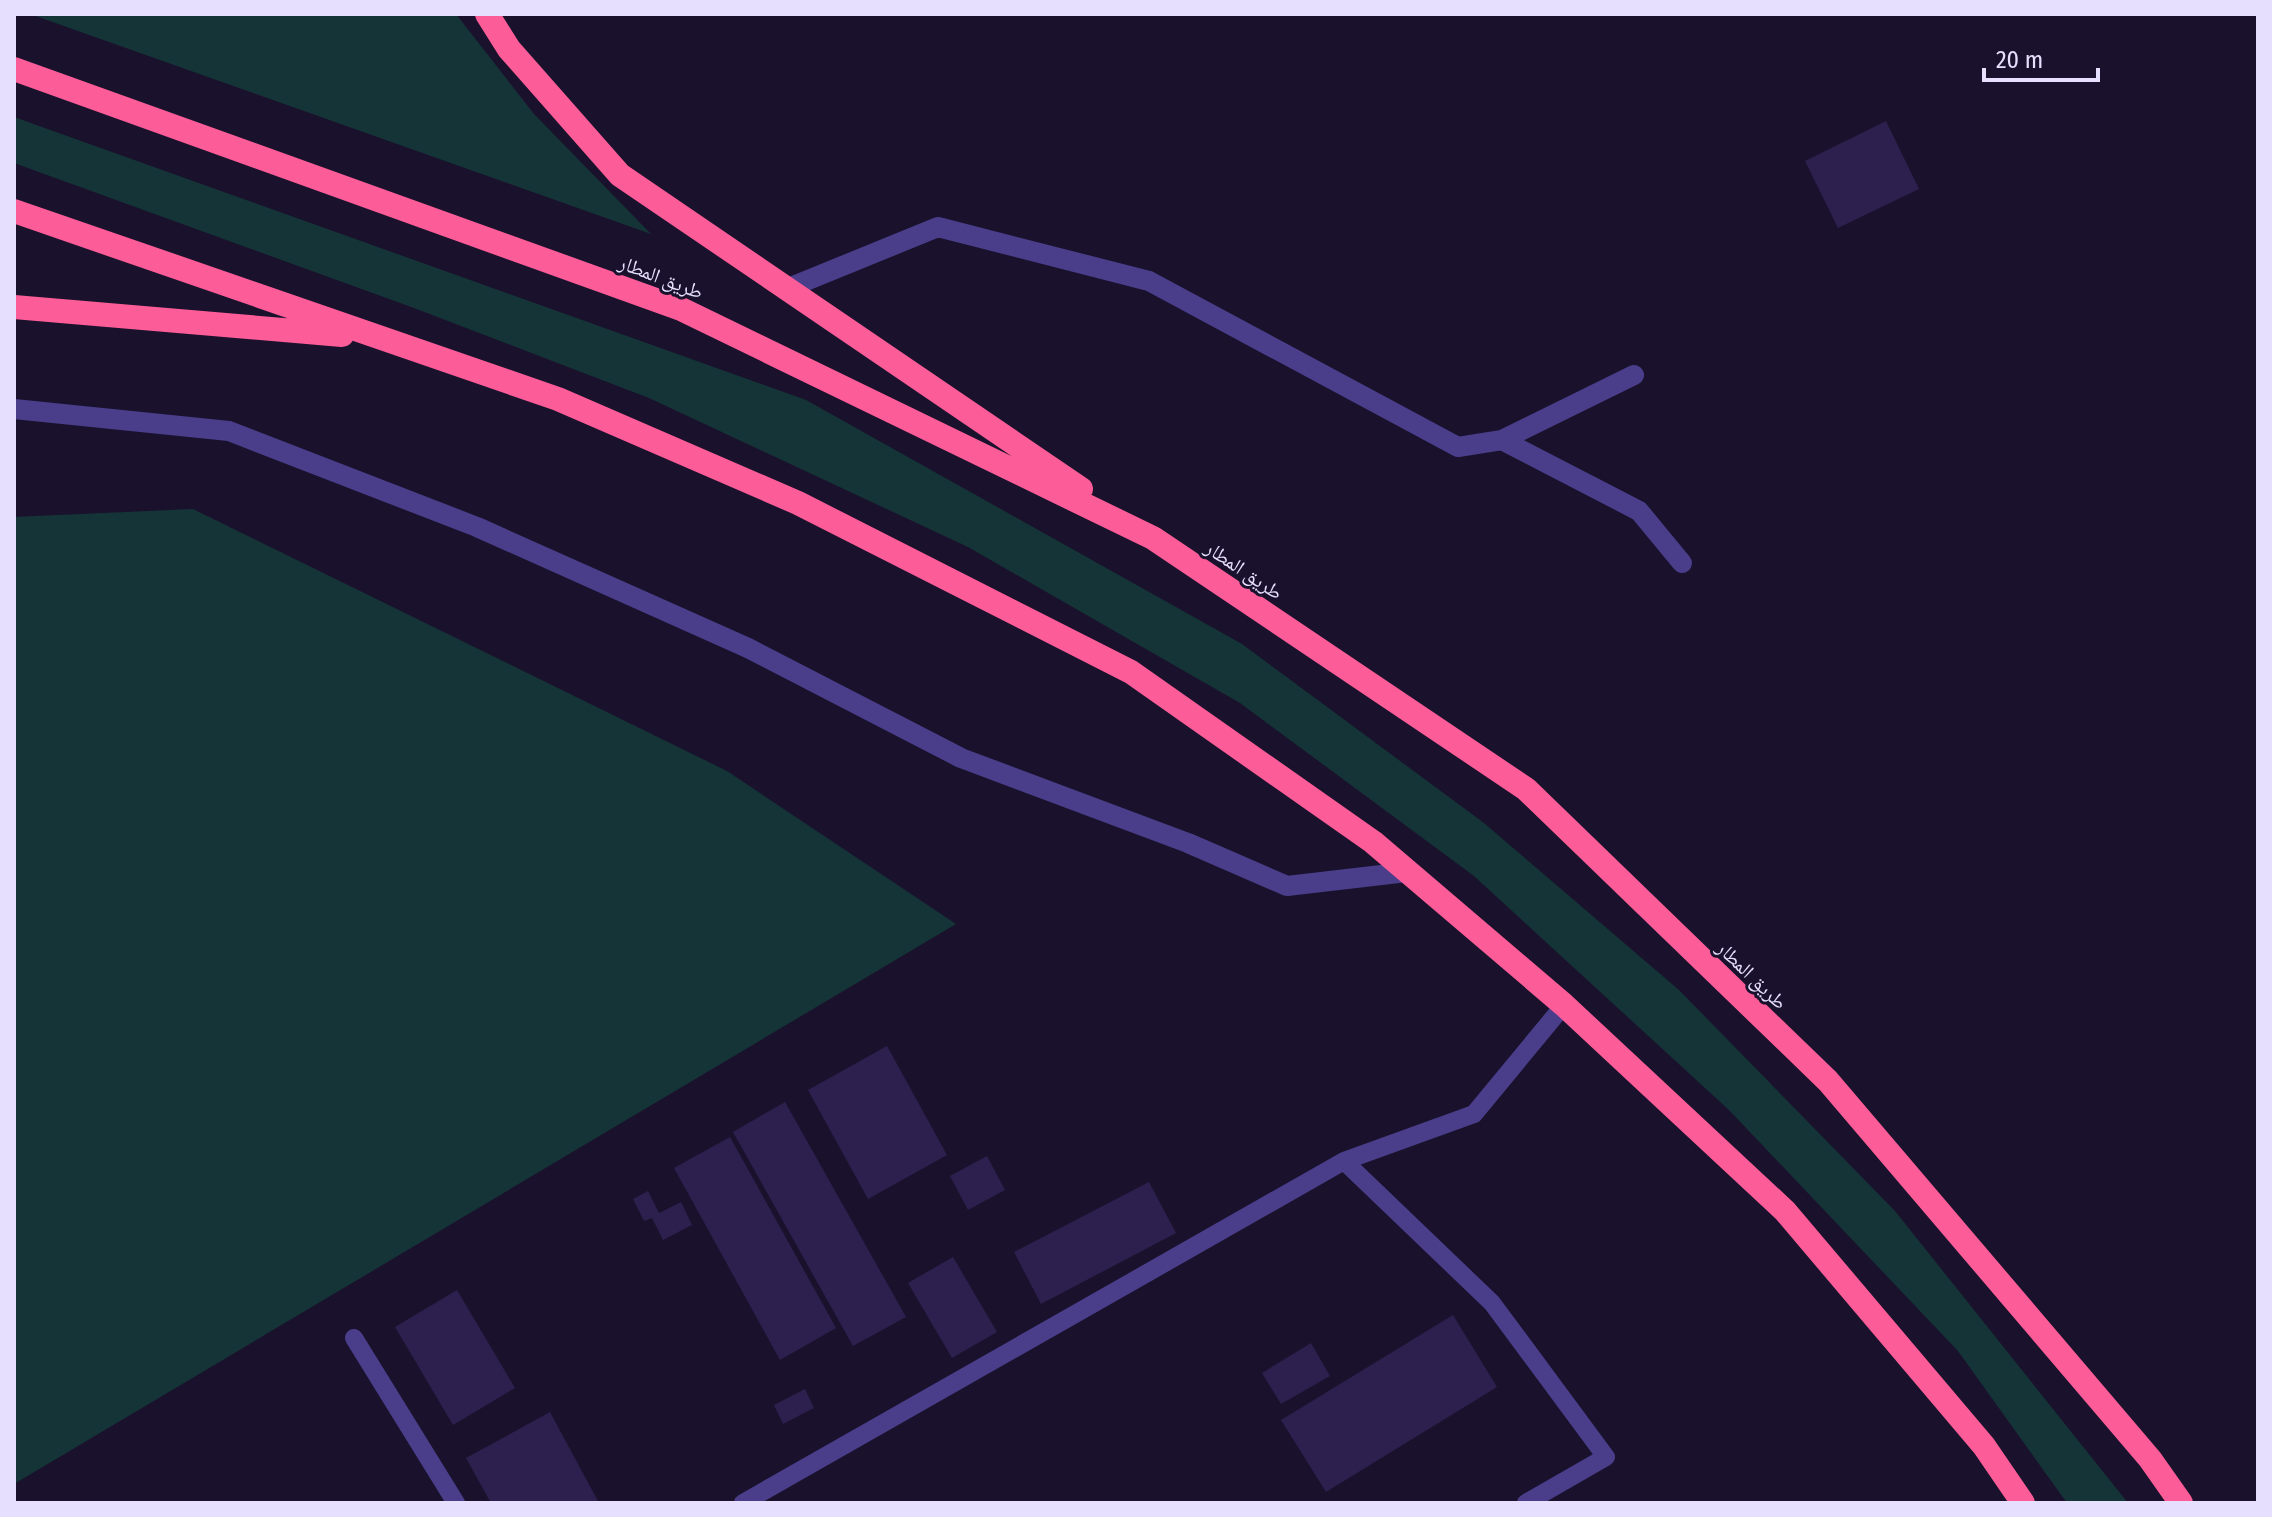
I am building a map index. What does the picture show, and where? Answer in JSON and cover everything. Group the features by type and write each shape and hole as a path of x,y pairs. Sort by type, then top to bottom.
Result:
{"highway":[{"path":"487,14 509,49 620,175 1153,538"},
{"name":"طريق المطار","path":"14,69 681,309 1153,538 1526,789 1828,1081 2150,1459 2181,1503"},
{"path":"14,211 558,399 798,503 1117,665 1373,842 1564,1005 1785,1211 1984,1446 2023,1503"},
{"path":"14,307 381,339"}],"street":[{"path":"786,289 938,227 1149,281 1458,447 1502,440 1634,375"},
{"path":"14,409 229,431 477,527 748,648 961,758 1188,843 1287,886 1407,872"},
{"path":"1502,440 1639,511 1682,563"}],"lane":[{"path":"743,1503 1344,1161 1474,1114 1564,1005"},
{"path":"1344,1161 1492,1303 1606,1457 1526,1503"},
{"path":"354,1338 456,1503"}],"green space":[{"path":"30,14 456,14 534,114 651,234"},
{"path":"14,117 806,400 1242,644 1484,823 1679,990 1895,1211 2128,1503 2067,1503 1958,1351 1729,1110 1474,876 1240,703 968,547 649,398 414,308 14,163"},
{"path":"193,509 727,771 956,924 14,1484 14,517"}],"building":[{"path":"1886,121 1919,189 1838,228 1805,161"},
{"path":"887,1046 947,1155 868,1199 808,1090"},
{"path":"785,1102 906,1317 853,1346 733,1132"},
{"path":"730,1137 836,1328 780,1360 674,1168"},
{"path":"987,1156 1005,1190 968,1210 950,1176"},
{"path":"1149,1182 1176,1233 1041,1304 1014,1252"},
{"path":"648,1191 659,1213 681,1202 692,1225 663,1240 652,1218 644,1221 633,1199"},
{"path":"953,1257 997,1332 952,1358 908,1283"},
{"path":"457,1290 515,1388 453,1425 395,1327"},
{"path":"1453,1315 1497,1387 1326,1492 1281,1420"},
{"path":"1311,1343 1330,1376 1281,1404 1262,1373"},
{"path":"805,1389 814,1408 783,1424 774,1405"},
{"path":"550,1412 599,1503 491,1503 466,1458"}]}
